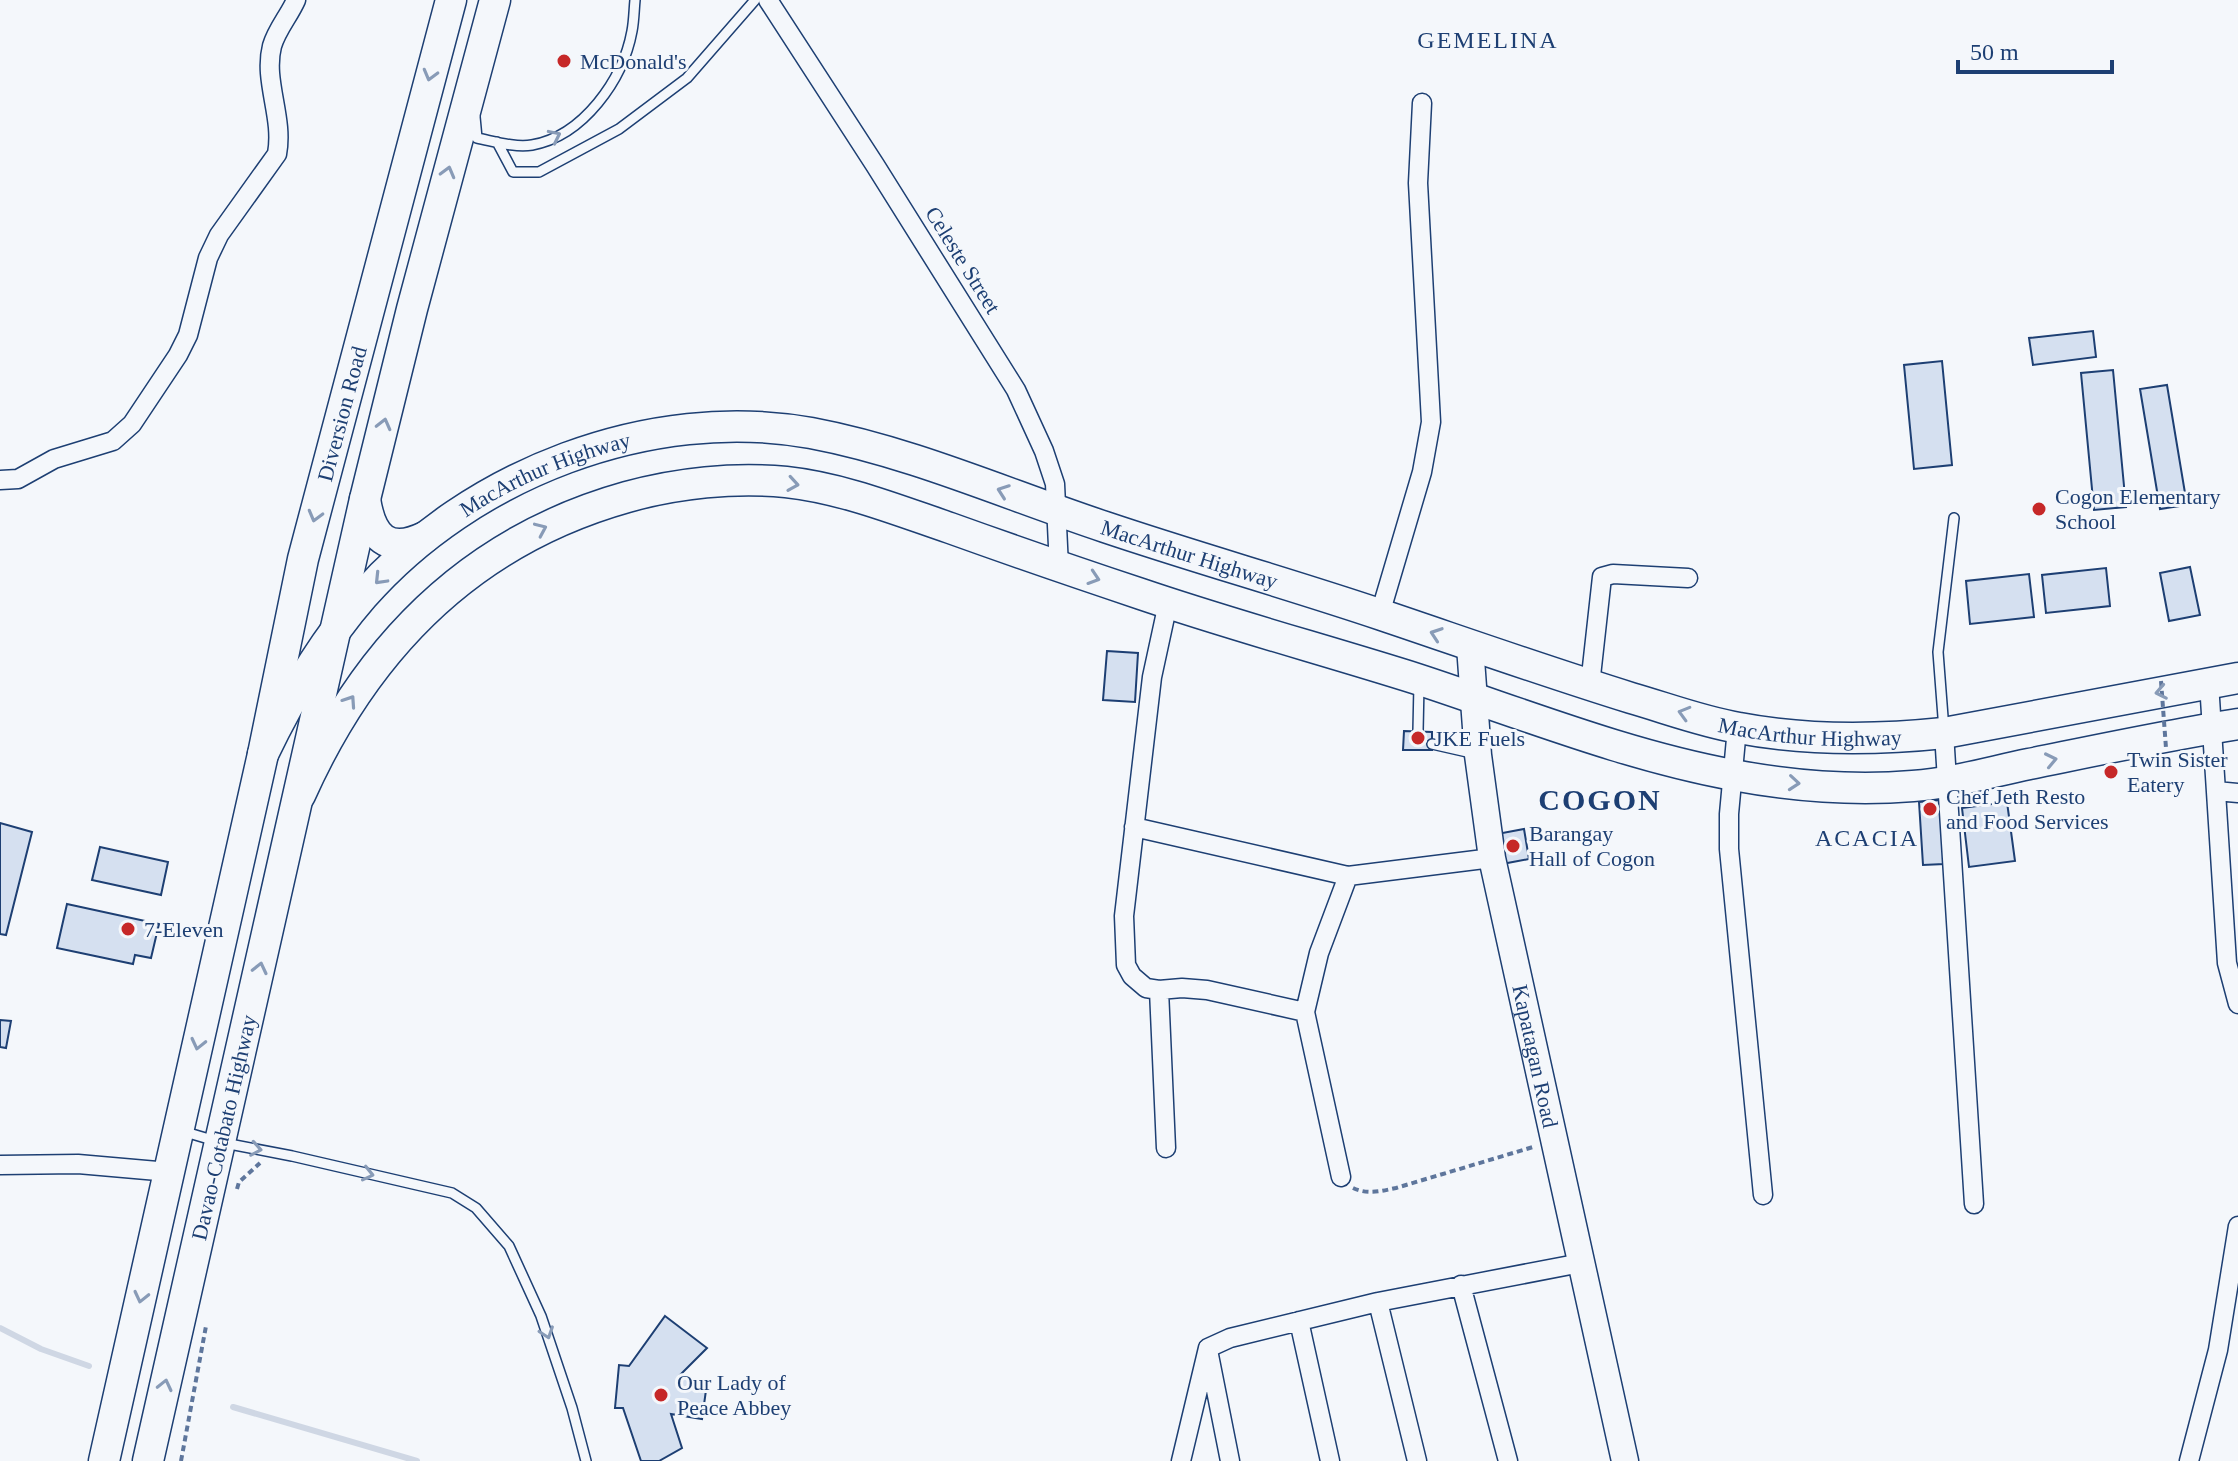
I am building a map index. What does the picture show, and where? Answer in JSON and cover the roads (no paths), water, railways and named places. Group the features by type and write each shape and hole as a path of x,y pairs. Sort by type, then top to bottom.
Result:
{"highway":[{"name":"Diversion Road","path":"245,831 303,559 451,0"},
{"name":"Diversion Road","path":"300,795 365,499 412,309 495,0"},
{"name":"MacArthur Highway","path":"263,754 292,696 337,629 363,596 429,534 496,491 563,460 643,437 725,428 769,428 871,448 1590,685 1737,728 1854,739 1944,733 2223,681"},
{"name":"MacArthur Highway","path":"300,795 317,757 350,701 378,662 417,617 458,581 493,555 531,533 605,503 651,490 693,484 787,482 840,493 1168,603 1647,754 1768,781 1850,787 1948,782 2225,726"},
{"path":"365,499 375,532 389,543 407,544 429,534"},
{"name":"Davao-Cotabato Highway","path":"148,1461 300,795"},
{"name":"Davao-Cotabato Highway","path":"104,1461 245,831"}],"main road":[{"name":"Kapatagan Road","path":"1470,646 1478,755 1492,858 1625,1461"}],"street":[{"path":"0,480 18,479 63,455 113,441 132,424 178,355 188,335 208,258 219,235 277,154 279,121 270,58 273,44 296,0"},
{"name":"Celeste Street","path":"768,0 1016,390 1052,473 1059,511 1059,567"},
{"path":"1380,614 1422,472 1431,422 1418,183 1422,103"},
{"path":"1590,685 1602,577 1613,574 1688,578"},
{"path":"1168,603 1152,677 1134,827 1124,916 1126,965 1132,976 1146,988 1207,990 1305,1012"},
{"path":"2223,681 2225,726 2216,791 2227,963 2238,1004"},
{"path":"1737,728 1729,849 1763,1195"},
{"path":"1944,733 1974,1204"},
{"path":"2216,791 2238,793"},
{"path":"1134,827 1348,876 1492,858"},
{"path":"1341,1177 1305,1012 1319,953 1348,876"},
{"path":"1159,990 1166,1148"},
{"path":"0,1165 78,1164 169,1172"},
{"path":"2189,1461 2218,1350 2238,1226"},
{"path":"1208,1348 1230,1338 1378,1302 1581,1263"},
{"path":"1461,1285 1508,1461"},
{"path":"1378,1302 1417,1461"},
{"path":"1299,1321 1330,1461"},
{"path":"1181,1461 1208,1348"},
{"path":"1208,1348 1230,1461"}],"lane":[{"path":"472,85 477,138 529,146 574,127 601,101 632,32 635,0"},
{"path":"497,142 513,172 524,174 539,172 619,129 687,78 755,0"},
{"path":"1944,733 1938,652 1954,518"},
{"path":"1418,731 1419,680"},
{"path":"1432,744 1478,755"},
{"path":"178,1130 219,1142 452,1193 476,1208 509,1246 541,1316 586,1461"}],"waterway":[{"path":"0,1328 41,1349 89,1366"},
{"path":"233,1407 417,1461"}],"place":[{"name":"McDonald's","path":"564,61"},
{"name":"Cogon Elementary School","path":"2039,509"},
{"name":"JKE Fuels","path":"1418,738"},
{"name":"Twin Sister Eatery","path":"2111,772"},
{"name":"Chef Jeth Resto and Food Services","path":"1930,809"},
{"name":"Barangay Hall of Cogon","path":"1513,846"},
{"name":"7-Eleven","path":"128,929"},
{"name":"Our Lady of Peace Abbey","path":"661,1395"}],"district":[{"name":"GEMELINA","path":"1488,40"},
{"name":"COGON","path":"1600,799"},
{"name":"ACACIA","path":"1867,838"}]}
